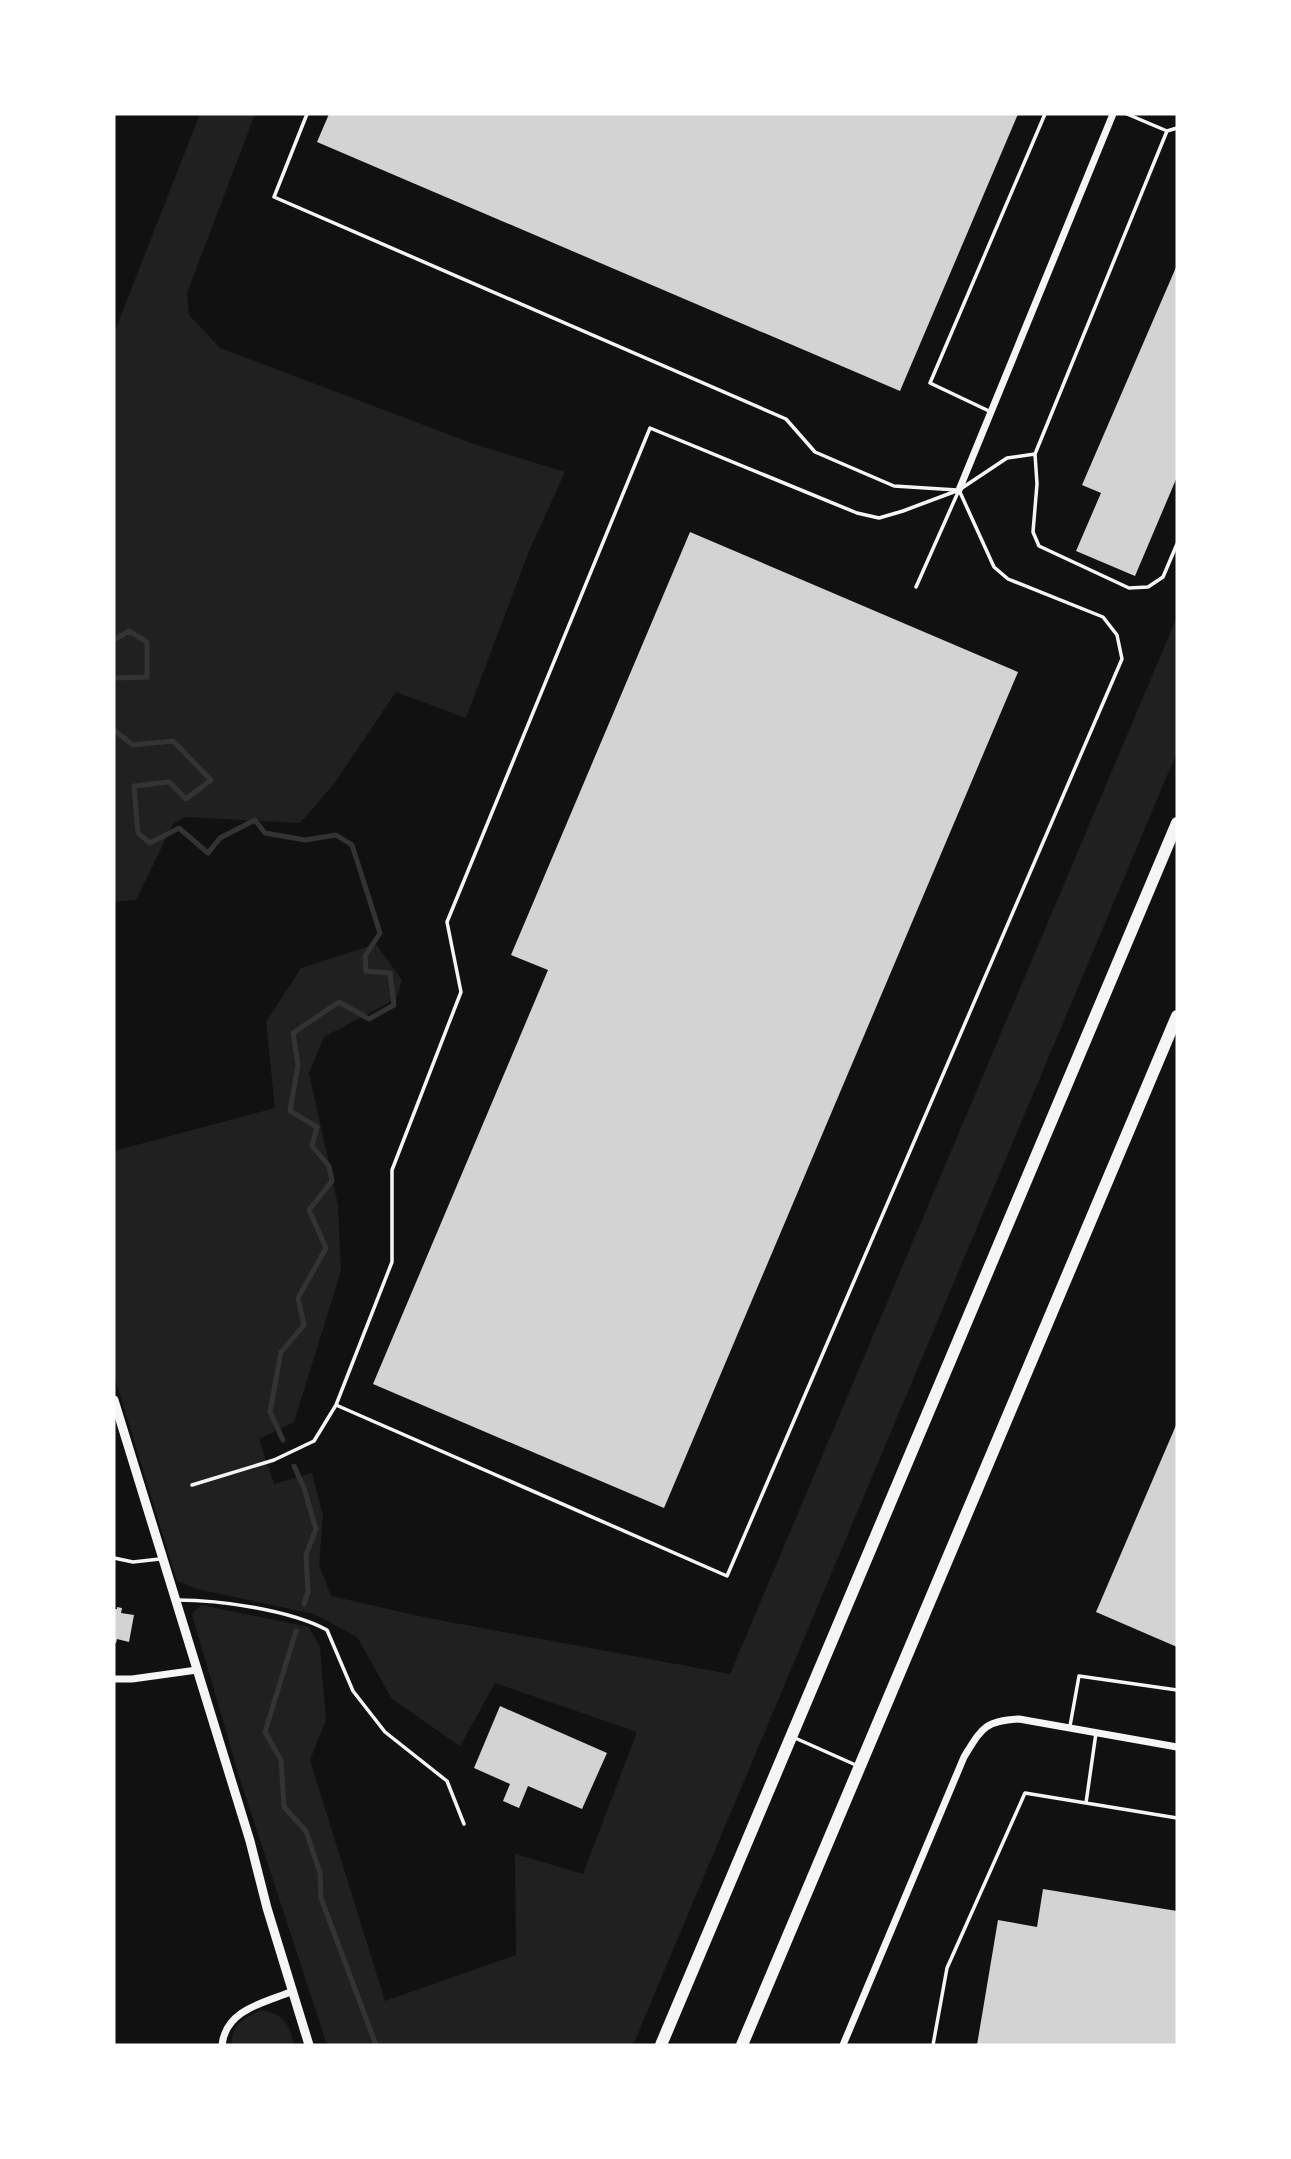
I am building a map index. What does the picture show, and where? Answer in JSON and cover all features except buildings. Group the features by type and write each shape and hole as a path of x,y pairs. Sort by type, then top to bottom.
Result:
{"highway":[{"path":"661,2045 1177,823"},
{"path":"742,2045 1177,1016"}],"street":[{"path":"959,490 1113,114"},
{"path":"114,1400 250,1841 267,1908 309,2045"},
{"path":"114,1679 197,1670"},
{"path":"843,2045 964,1757 981,1731 996,1721 1019,1719 1177,1747"},
{"path":"222,2045 227,2026 239,2013 293,1991"}],"lane":[{"path":"307,114 274,197 786,419 815,452 894,486 959,490"},
{"path":"991,412 930,383 1045,114"},
{"path":"1128,114 1167,131 1177,128"},
{"path":"1167,131 1035,454 1037,484 1033,532 1039,546 1129,588 1148,587 1163,577 1177,544"},
{"path":"192,1485 274,1460 314,1441 336,1405 392,1262 392,1170 461,992 447,922 650,428 857,513 879,518 959,490 1007,458 1035,454"},
{"path":"916,587 959,490"},
{"path":"336,1405 727,1576 1122,659 1117,635 1103,618 1008,579 994,567 959,490"},
{"path":"114,1558 132,1562 162,1559"},
{"path":"175,1600 209,1600 308,1619 327,1629 353,1691 385,1732 447,1781 464,1825"},
{"path":"1070,1728 1079,1676 1177,1690"},
{"path":"1086,1803 1096,1733"},
{"path":"790,1736 860,1767"},
{"path":"933,2045 947,1968 1025,1793 1177,1818"}],"shaded area":[{"path":"200,114 255,114 187,293 189,315 220,348 474,444 565,472 529,551 466,718 396,692 334,784 300,823 185,817 173,824 136,900 114,902 114,333"},
{"path":"1177,617 1177,752 633,2045 327,2045 239,1776 192,1614 201,1605 309,1627 320,1647 326,1720 310,1760 385,2001 516,1955 515,1854 583,1874 637,1732 495,1683 460,1746 392,1699 357,1637 314,1614 197,1589 177,1581 114,1375 114,1151 275,1108 266,1022 301,968 376,944 402,980 396,999 324,1037 309,1073 338,1205 341,1271 294,1422 259,1439 274,1484 312,1473 323,1516 319,1565 331,1596 423,1617 730,1674"},
{"path":"261,2010 276,2014 285,2021 294,2045 231,2045 236,2026"}],"waterway":[{"path":"114,640 129,631 147,642 147,677 114,678"},
{"path":"114,730 133,745 173,741 211,780 186,799 169,782 134,786 138,833 150,843 179,828 208,853 220,838 255,820 265,833 305,840 336,835 352,845 380,933 365,956 366,971 390,973 394,1005 369,1019 339,1002 293,1033 298,1065 290,1111 317,1127 312,1146 329,1166 332,1181 309,1210 326,1248 298,1298 304,1325 281,1352 270,1412 283,1440"},
{"path":"294,1466 304,1488 316,1529 306,1555 308,1592 304,1604"},
{"path":"296,1631 265,1732 281,1760 284,1807 306,1831 320,1873 321,1898 376,2045"}]}
